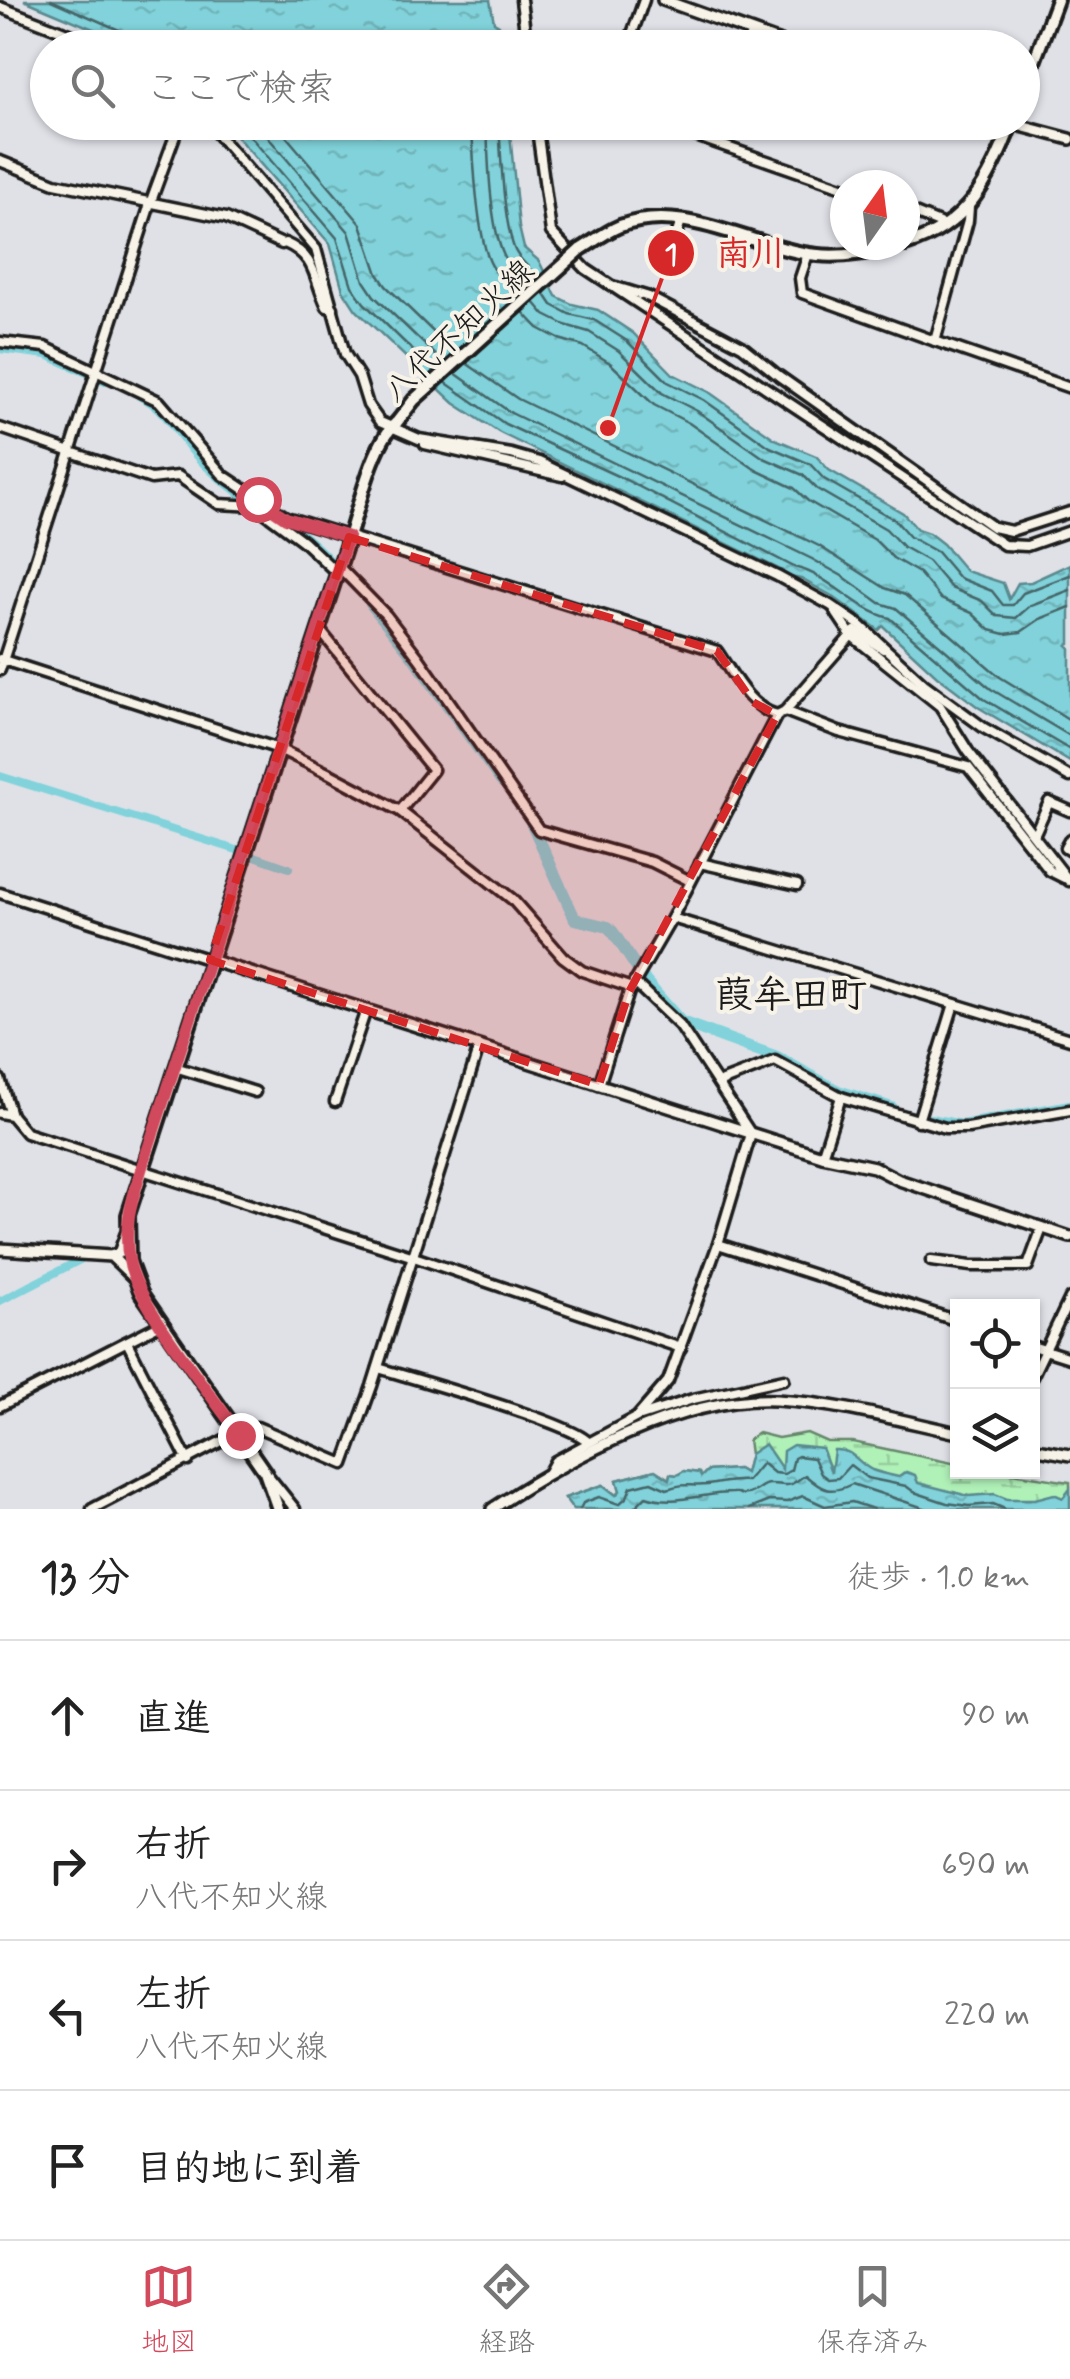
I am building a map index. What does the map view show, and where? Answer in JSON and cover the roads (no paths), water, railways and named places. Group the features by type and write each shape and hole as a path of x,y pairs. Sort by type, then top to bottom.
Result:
{"main road":[{"path":"1040,46 1057,0"},
{"name":"八代不知火線","path":"920,238 944,228 969,207 990,178 1004,140"},
{"name":"八代不知火線","path":"278,1509 265,1472 133,1277 126,1234 128,1214 348,537 393,425 414,400 576,252 622,225 681,221 808,254 830,254"}],"street":[{"path":"521,0 525,30"},
{"path":"633,30 644,0"},
{"path":"662,0 746,30"},
{"path":"0,7 59,30"},
{"path":"1040,131 1070,139"},
{"path":"173,140 1,663 278,749 400,811 512,899 582,971 634,982 680,1026 751,1134 681,1348 668,1380 637,1417"},
{"path":"222,140 316,249 344,354 380,422 419,439 510,454 571,477 830,605 924,684 984,728 1070,777"},
{"path":"538,140 548,225 555,238 576,252 609,285 1004,545 1027,546 1070,531"},
{"path":"707,140 830,183"},
{"path":"0,162 55,183 226,218 296,248 308,258 327,307 332,308"},
{"path":"936,341 969,207"},
{"path":"920,215 944,228"},
{"path":"672,248 681,221"},
{"path":"808,254 800,278 802,292 1070,388"},
{"path":"609,285 649,297 742,346 993,528 1011,530 1070,512"},
{"path":"0,342 45,348 159,401 223,475 301,523 717,651 765,712 781,713 968,767 1050,871 1070,881"},
{"path":"0,428 152,478 178,476 219,504 256,506 304,540 386,615 540,830 652,862 690,881"},
{"path":"830,605 851,635 940,706 968,751 1070,881"},
{"path":"318,629 351,664 433,770 400,811"},
{"path":"599,1085 634,982 781,713 855,631 877,648 888,650"},
{"path":"1034,833 1049,802 1070,811"},
{"path":"1070,839 1066,848 1070,851"},
{"path":"700,863 797,886"},
{"path":"0,893 751,1134 822,1156 874,1166 900,1180 1070,1237"},
{"path":"672,918 1070,1040"},
{"path":"918,1121 954,1004"},
{"path":"335,1102 366,1010"},
{"path":"92,1509 256,1427 344,1464 479,1046"},
{"path":"718,1083 775,1061 842,1097 918,1121 959,1129 1070,1110"},
{"path":"175,1067 255,1092"},
{"path":"0,1079 11,1114 26,1133 411,1256 681,1348"},
{"path":"822,1156 842,1097"},
{"path":"0,1113 11,1114"},
{"path":"931,1261 1028,1266 1042,1228"},
{"path":"0,1249 111,1256 119,1252 126,1234"},
{"path":"718,1244 950,1318"},
{"path":"111,1256 133,1277"},
{"path":"1040,1358 1070,1298"},
{"path":"0,1406 162,1324"},
{"path":"127,1342 188,1461"},
{"path":"1040,1348 1070,1358"},
{"path":"378,1368 547,1422 579,1434 588,1442"},
{"path":"548,1472 555,1462 637,1417 693,1399 784,1379"},
{"path":"492,1509 548,1472 647,1426 730,1403 772,1400 810,1404 950,1430"},
{"path":"1040,1449 1070,1455"},
{"path":"265,1472 295,1509"}],"water":[{"path":"24,0 490,0 499,30 95,30"},
{"path":"240,140 511,140 524,248 539,261 556,296 598,310 633,333 673,374 709,392 775,439 816,456 829,470 903,513 917,529 943,544 966,571 1003,583 1009,599 1018,583 1031,582 1070,564 1070,762 978,707 937,676 883,626 879,630 832,596 801,579 784,576 783,571 500,433 454,403 356,310 343,290 330,244"},
{"path":"765,1444 782,1469 783,1451 793,1445 822,1448 831,1472 834,1450 841,1450 872,1470 899,1477 906,1472 915,1475 918,1483 969,1496 995,1494 1007,1499 1035,1499 1054,1494 1063,1498 1070,1489 1070,1509 573,1509 565,1498 603,1485 616,1495 620,1491 617,1480 655,1470 669,1479 670,1474 684,1471 699,1473 701,1477 707,1471 738,1469 745,1473 750,1454"}],"waterway":[{"path":"0,347 47,353 105,379"},
{"path":"141,395 166,414 215,472 301,535 332,565"},
{"path":"371,604 501,781"},
{"path":"0,776 240,851"},
{"path":"531,822 575,919 608,927 646,982 681,1022 777,1057 838,1091 892,1108"},
{"path":"252,855 289,868"},
{"path":"930,1120 962,1126 1070,1106"},
{"path":"0,1301 80,1260"}],"place":[{"name":"南川","path":"608,428"}],"district":[{"name":"葭牟田町","path":"791,994"}]}
